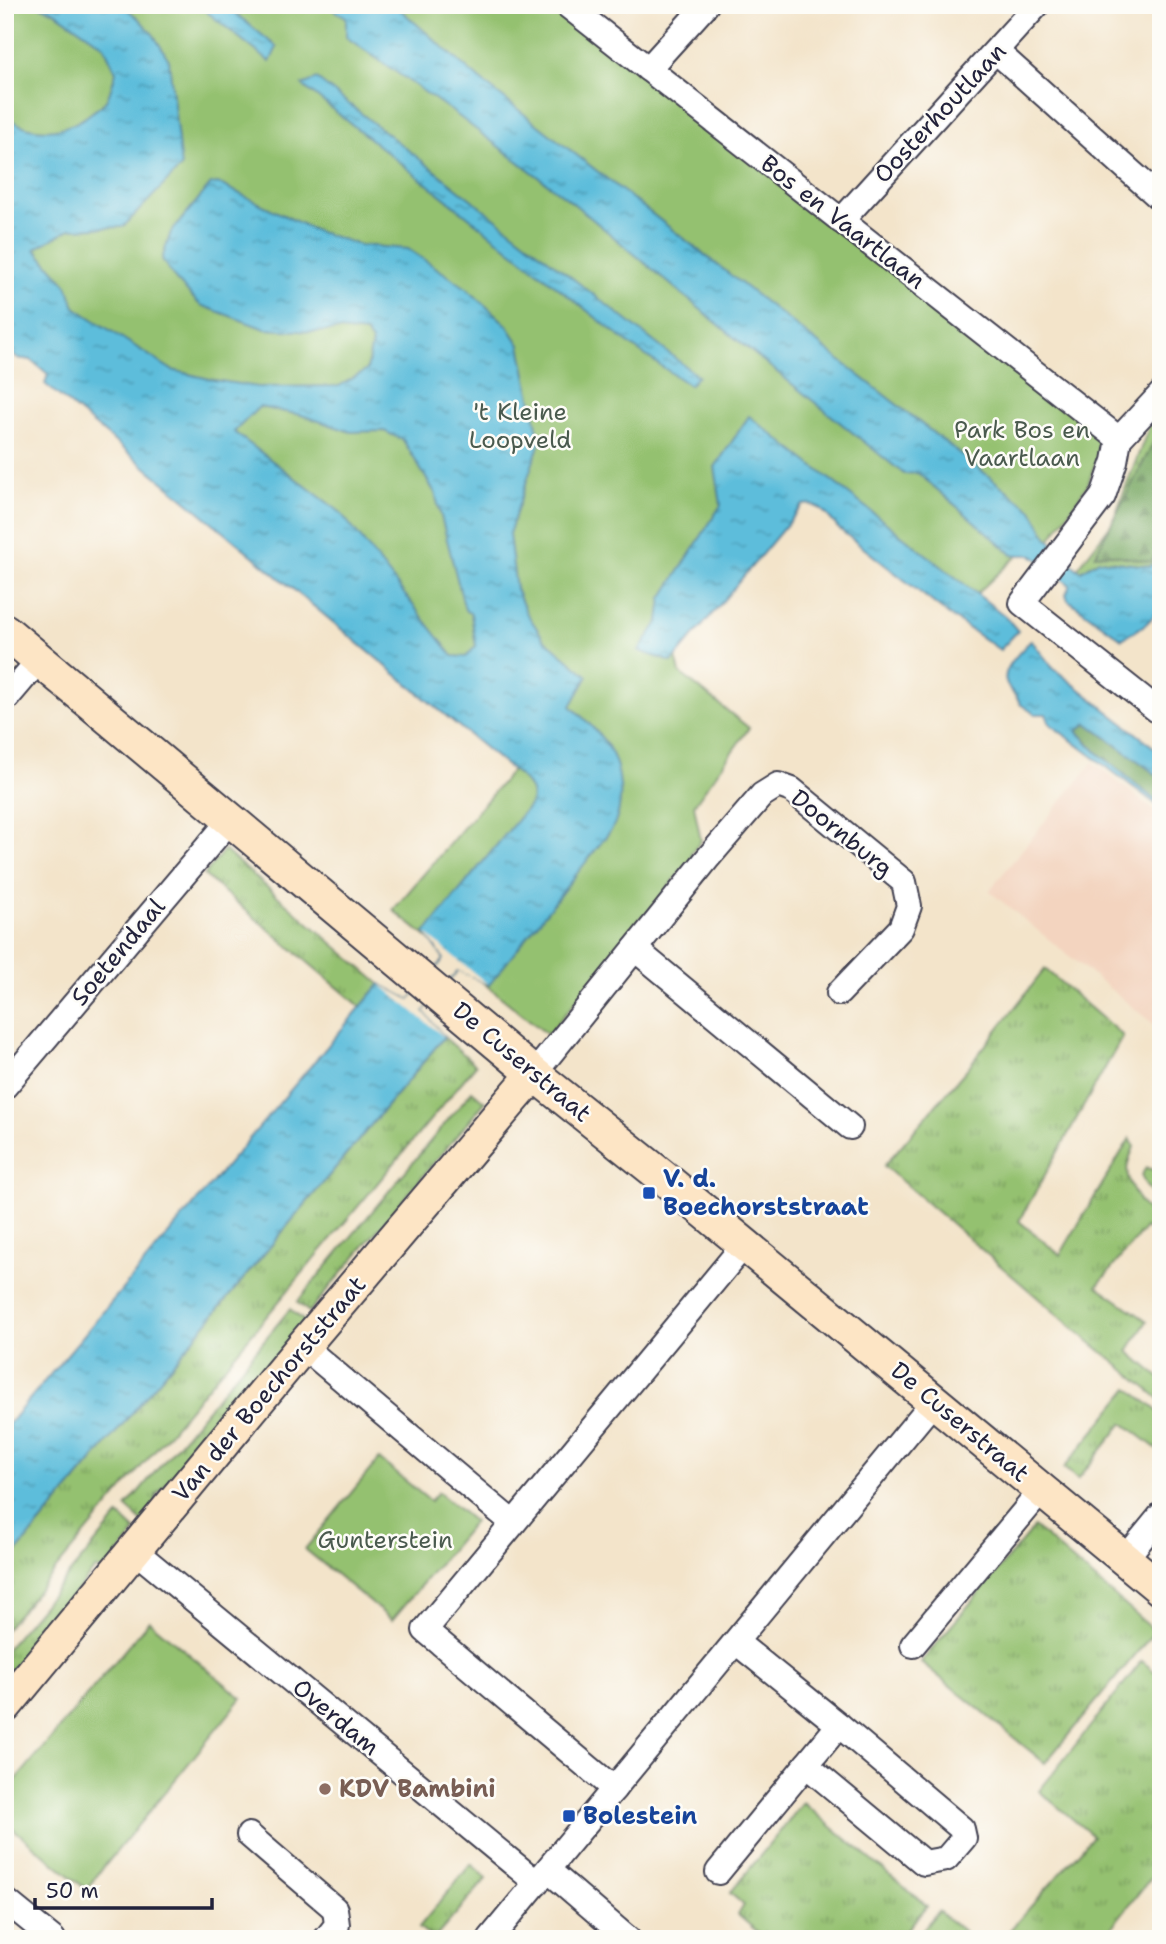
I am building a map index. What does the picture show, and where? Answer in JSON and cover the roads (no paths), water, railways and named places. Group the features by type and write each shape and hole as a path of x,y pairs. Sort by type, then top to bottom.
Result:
{"street":[{"name":"Bos en Vaartlaan","path":"567,5 1119,439"},
{"path":"648,69 706,5"},
{"name":"Oosterhoutlaan","path":"841,221 1037,5"},
{"path":"997,52 1161,199"},
{"path":"1161,394 1119,439 1115,461 1102,496 1021,603 1161,713"},
{"name":"De Cuserstraat","path":"5,631 534,1074 1161,1588"},
{"path":"5,700 39,660"},
{"name":"Doornburg","path":"534,1074 762,795 778,785 792,790 904,882 909,906 901,928 839,993"},
{"name":"Soetendaal","path":"5,1086 230,818"},
{"path":"635,949 850,1127"},
{"name":"Van der Boechorststraat","path":"5,1706 303,1346 534,1074"},
{"path":"614,1789 425,1630 744,1245"},
{"path":"303,1346 513,1523"},
{"path":"490,1939 934,1401"},
{"name":"De Cuserstraat","path":"913,1645 1042,1490"},
{"path":"1125,1559 1161,1515"},
{"name":"Overdam","path":"135,1551 542,1876"},
{"path":"736,1642 962,1829 964,1838 946,1859 924,1863 806,1765"},
{"path":"718,1872 839,1725"},
{"path":"249,1835 335,1909 337,1925 326,1939"},
{"path":"542,1876 628,1939"},
{"path":"5,1900 53,1939"}],"water":[{"path":"37,5 122,5 153,34 169,60 181,167 123,227 70,229 35,249 67,285 75,307 88,316 172,370 214,380 258,387 339,386 367,370 372,342 366,333 265,329 200,305 176,280 162,259 171,232 211,184 218,183 316,231 360,245 408,249 465,287 507,325 520,345 540,442 509,534 516,589 526,612 544,639 588,676 571,706 609,748 617,767 620,799 612,829 489,985 458,970 423,1011 444,1037 5,1566 5,1428 380,984 410,1000 444,959 425,933 531,803 532,796 518,775 45,384 48,374 31,360 17,358 5,349 5,115 26,127 37,129 48,130 71,125 106,101 116,72 104,46 53,11","holes":["259,407 301,415 351,432 384,431 403,440 435,493 465,610 471,614 476,646 466,657 453,656 340,512 234,432"]},
{"path":"198,5 225,5 277,47 270,62"},
{"path":"325,5 395,5 479,79 1032,510 1047,537 1077,569 1081,571 1099,560 1149,566 1161,562 1161,608 1146,624 1122,639 1068,600 1066,594 1070,585 1032,555 1013,555 918,473 904,474 573,203 453,112 346,37 346,17"},
{"path":"317,79 698,376 689,385 633,347 302,85"},
{"path":"749,416 1005,616 1018,631 1000,650 949,615 838,528 823,511 814,506 803,505 672,662 639,651 659,621 662,598 721,505 715,467"},
{"path":"1031,640 1053,668 1161,753 1161,778 1087,723 1077,731 1098,753 1161,805 1161,808 1050,724 1046,714 1035,714 1020,704 1007,685 1006,673"}],"place":[{"name":"V. d. Boechorststraat","path":"649,1193"},
{"name":"KDV Bambini","path":"325,1789"},
{"name":"Bolestein","path":"569,1816"}],"park label":[{"name":"'t Kleine Loopveld","path":"520,426"},
{"name":"Park Bos en Vaartlaan","path":"1022,444"},
{"name":"Gunterstein","path":"385,1540"}]}
